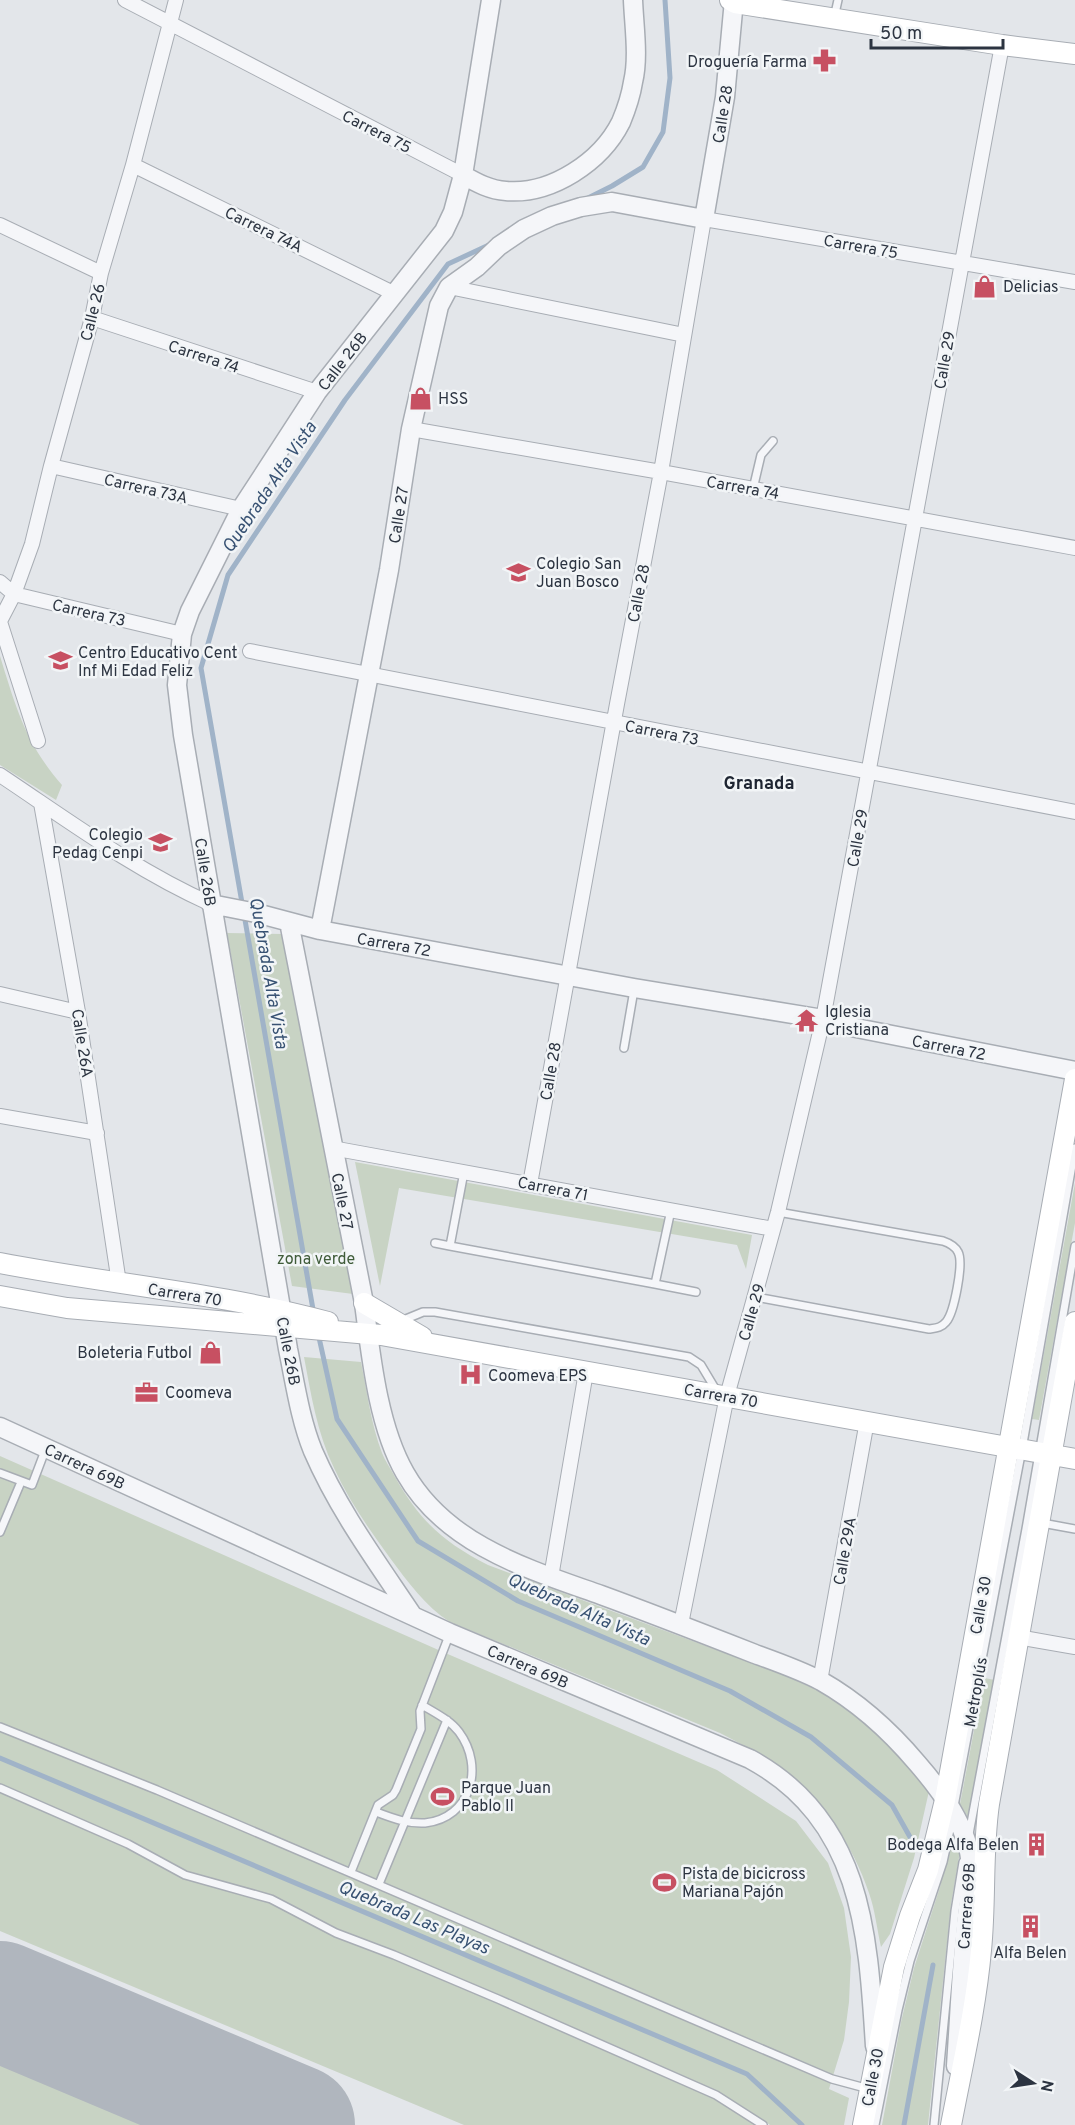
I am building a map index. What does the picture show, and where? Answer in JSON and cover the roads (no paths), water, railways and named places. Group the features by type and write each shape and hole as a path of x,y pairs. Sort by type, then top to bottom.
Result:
{"main road":[{"path":"733,1 836,9 1002,45 1075,54"},
{"name":"Calle 30","path":"863,2125 894,1967 949,1807 1030,1450 1075,1079"},
{"name":"Carrera 70","path":"0,1263 119,1283 304,1322 1075,1458"},
{"name":"Carrera 70","path":"0,1296 67,1308 283,1318"},
{"path":"364,1303 438,1345"},
{"name":"Calle 30","path":"946,2123 982,1949 985,1840 988,1813 1040,1522 1030,1450 1075,1322"}],"street":[{"name":"Carrera 75","path":"125,0 484,187 506,191 530,190 557,182 584,165 606,144 621,122 634,80 633,0"},
{"name":"Calle 26","path":"0,622 14,594 32,544 92,318 101,273 134,165 176,0"},
{"path":"463,176 491,0"},
{"name":"Calle 28","path":"530,1184 662,472 725,97 733,1"},
{"name":"Calle 29","path":"681,1624 722,1396 756,1297 823,1019 1002,45"},
{"name":"Carrera 74A","path":"134,165 395,294"},
{"name":"Calle 26B","path":"413,1616 351,1526 312,1449 303,1416 283,1318 219,906 183,735 177,685 182,634 190,611 241,509 316,392 444,231 453,212 463,176"},
{"name":"Carrera 75","path":"449,287 477,267 499,246 524,229 552,216 581,207 612,202 1075,282"},
{"path":"0,225 101,273"},
{"path":"449,287 684,335"},
{"name":"Calle 27","path":"320,930 370,675 411,429 439,306 449,287"},
{"name":"Carrera 74","path":"92,318 316,392"},
{"name":"Carrera 74","path":"411,429 662,472 1075,548"},
{"name":"Carrera 73A","path":"51,466 241,509"},
{"name":"Carrera 73","path":"0,582 14,594 182,634"},
{"path":"0,622 38,741"},
{"name":"Carrera 73","path":"250,651 1075,812"},
{"name":"Carrera 72","path":"0,775 139,868 171,886 219,906 320,930 634,988 823,1019 844,1016 1075,1071"},
{"name":"Calle 26A","path":"41,803 78,1012 119,1283"},
{"name":"Calle 27","path":"290,922 332,1148 364,1303 371,1359 389,1436 405,1474 429,1506"},
{"path":"0,994 78,1012"},
{"name":"Carrera 72","path":"971,1046 1075,1060"},
{"path":"0,1116 97,1133"},
{"name":"Carrera 71","path":"332,1148 773,1229"},
{"path":"551,1577 586,1372"},
{"name":"Calle 29A","path":"820,1681 867,1421"},
{"name":"Carrera 69B","path":"0,1427 450,1633 750,1759 777,1776 814,1812 840,1852 858,1900 871,1986 876,2055"},
{"name":"Carrera 69B","path":"429,1506 456,1531 493,1554 784,1664 820,1681 881,1725 921,1768 949,1807 967,1843 971,1872 946,2123"},
{"path":"1029,1639 1075,1647"}],"lane":[{"path":"753,489 761,454 774,441"},
{"path":"624,1048 634,988"},
{"name":"Metroplús","path":"967,1843 1026,1529 1030,1450 1075,1148"},
{"path":"450,1246 464,1172"},
{"path":"655,1284 671,1210"},
{"path":"756,1297 929,1329 944,1325 950,1317 961,1266 959,1252 951,1244 778,1212"},
{"path":"435,1244 696,1292"},
{"name":"Metroplús","path":"1030,1450 1075,1246"},
{"path":"397,1323 423,1312 435,1312 688,1357 701,1365 722,1396"},
{"path":"0,1473 32,1485 46,1448"},
{"path":"0,1532 21,1482"},
{"path":"1040,1522 1075,1529"},
{"path":"351,1872 381,1802 395,1793 421,1729 419,1716 422,1705 450,1633"},
{"path":"376,1812 404,1822 425,1823 440,1820 461,1806 467,1795 472,1780 472,1762 467,1746 459,1731 447,1720 422,1705"},
{"path":"379,1884 447,1720"},
{"path":"0,1727 351,1872 832,2079 869,2089"},
{"path":"0,1788 128,1844 185,1875 271,1899 336,1933 509,2004 716,2096 763,2125"},
{"path":"875,2125 902,1990 943,1862 949,1807"}],"waterway":[{"name":"Quebrada Alta Vista","path":"586,199 643,167 663,132 670,78 665,0"},
{"name":"Quebrada Alta Vista","path":"314,1315 201,668 228,575 345,400 448,264 491,244"},
{"name":"Quebrada Alta Vista","path":"318,1333 337,1419 418,1541 518,1601 730,1691 811,1737 892,1805 910,1837"},
{"name":"Quebrada Las Playas","path":"0,1758 747,2074 802,2125"},
{"name":"Quebrada Alta Vista","path":"904,2125 933,1965"}],"place":[{"name":"Droguería Farma","path":"825,61"},
{"name":"Delicias","path":"985,286"},
{"name":"HSS","path":"420,398"},
{"name":"Colegio San Juan Bosco","path":"518,572"},
{"name":"Centro Educativo Cent Inf Mi Edad Feliz","path":"60,661"},
{"name":"Colegio Pedag Cenpi","path":"161,843"},
{"name":"Iglesia Cristiana","path":"807,1020"},
{"name":"Boleteria Futbol","path":"210,1352"},
{"name":"Coomeva EPS","path":"470,1375"},
{"name":"Coomeva","path":"147,1392"},
{"name":"Parque Juan Pablo II","path":"443,1796"},
{"name":"Bodega Alfa Belen","path":"1037,1844"},
{"name":"Pista de bicicross Mariana Pajón","path":"664,1882"},
{"name":"Alfa Belen","path":"1030,1927"}],"district":[{"name":"Granada","path":"759,783"}],"park label":[{"name":"zona verde","path":"316,1258"}]}
